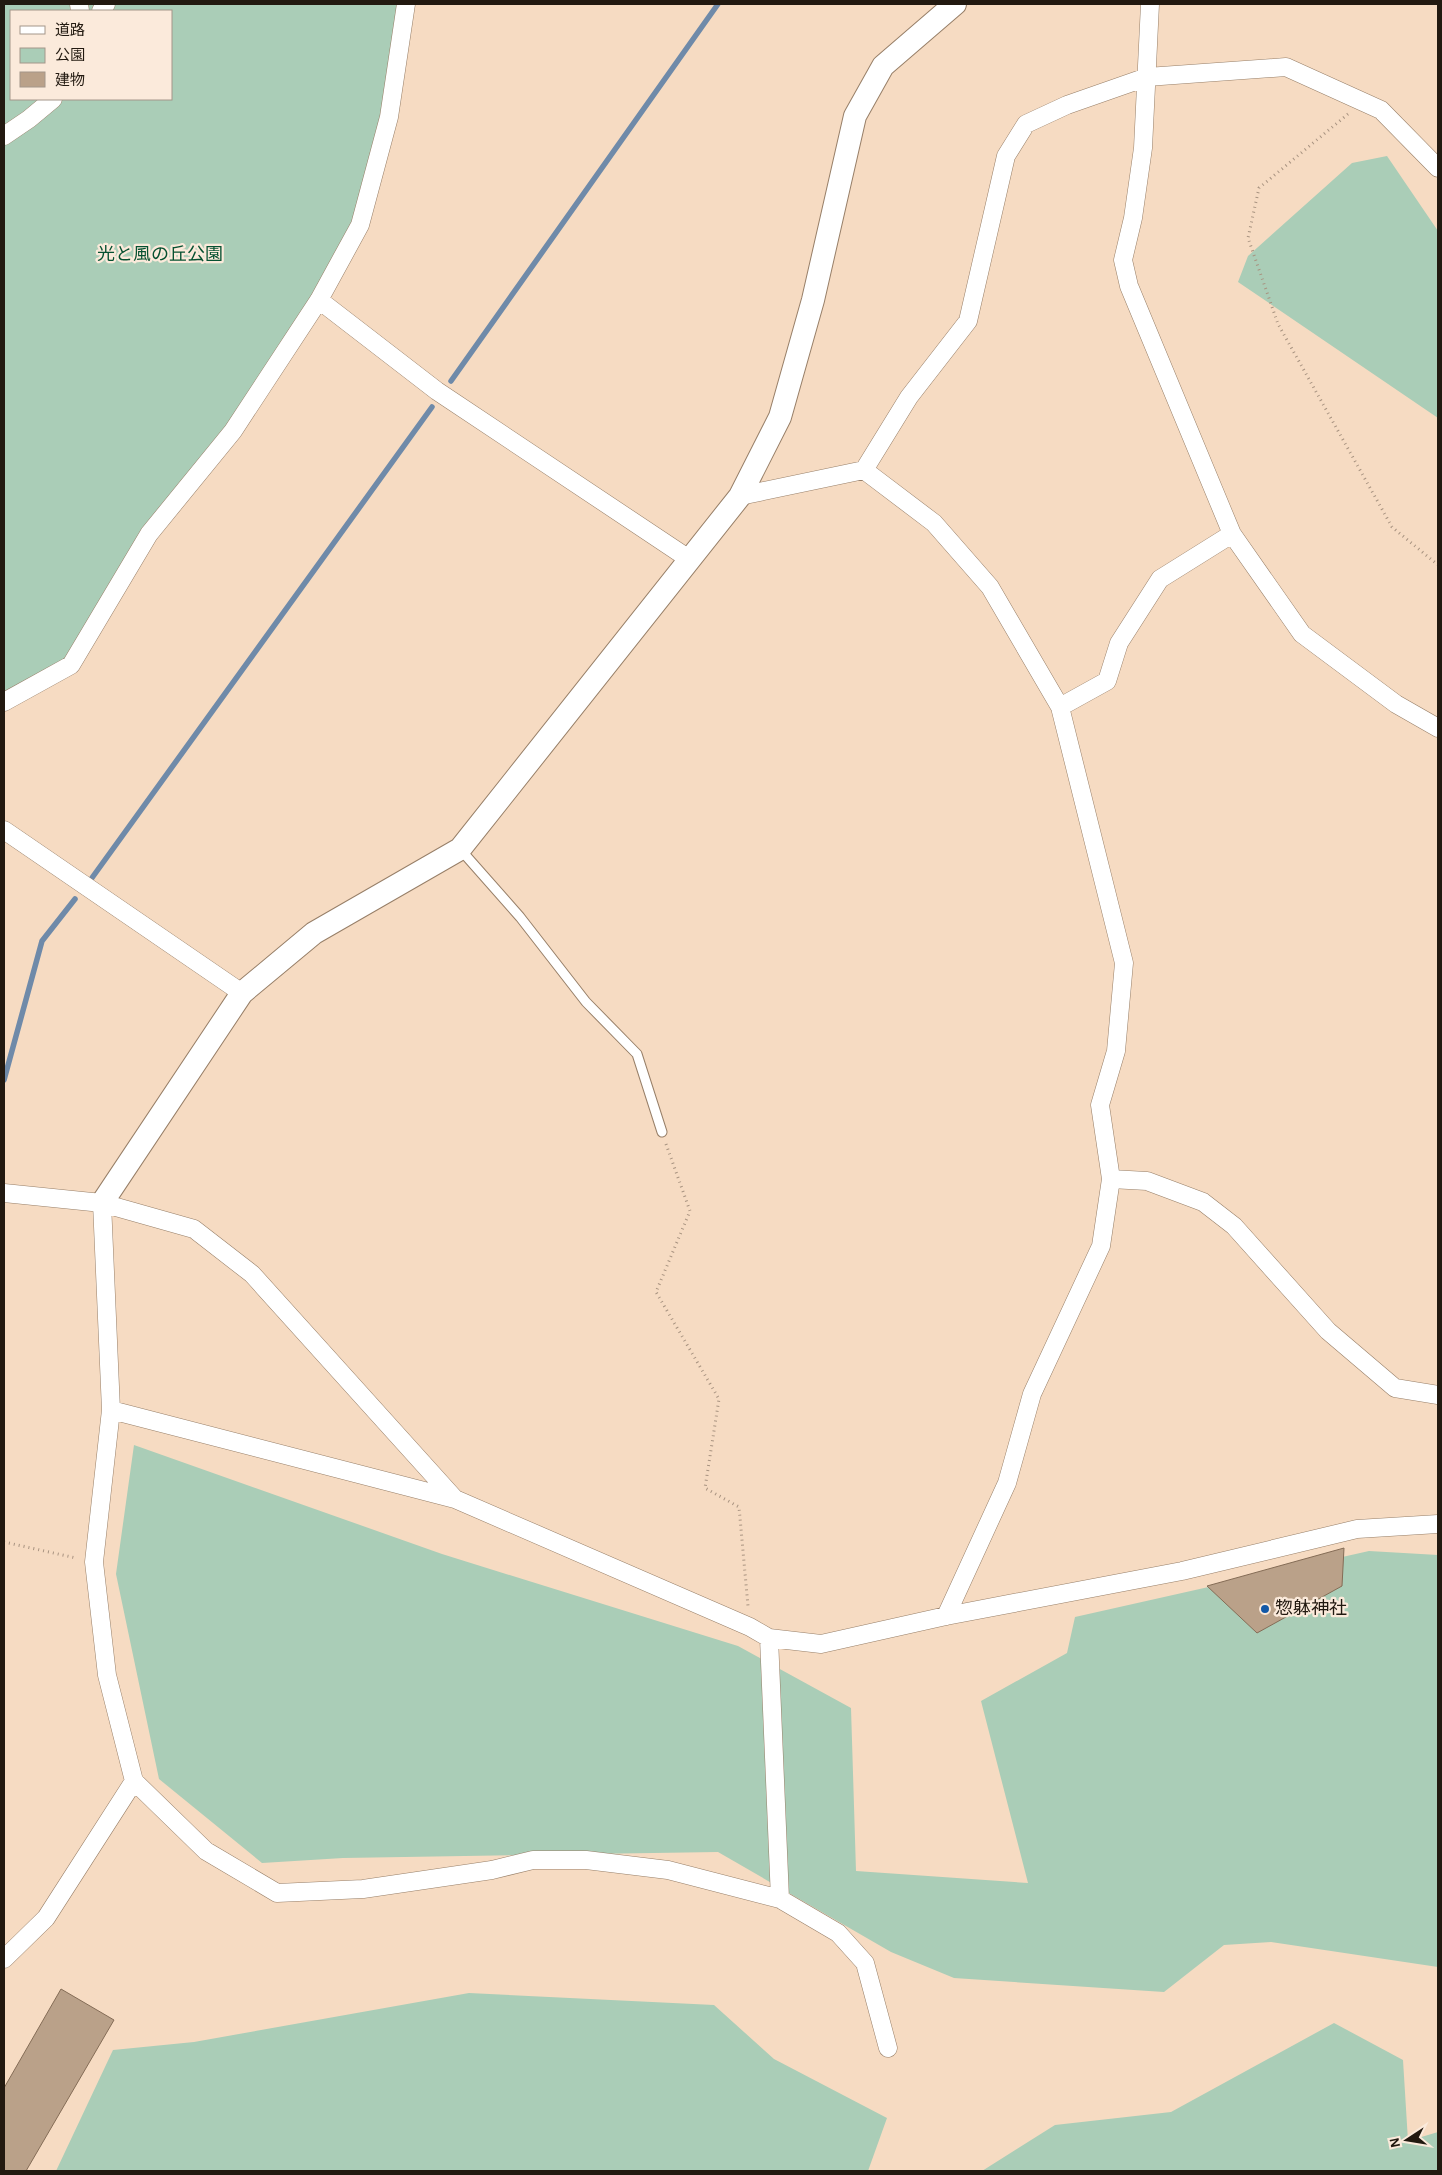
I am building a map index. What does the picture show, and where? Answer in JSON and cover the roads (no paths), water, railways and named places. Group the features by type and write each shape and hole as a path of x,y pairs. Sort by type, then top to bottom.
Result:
{"street":[{"path":"4,702 71,665 149,534 233,431 319,300 360,225 389,117 406,4"},
{"path":"888,2048 864,1963 838,1933 780,1899 668,1870 586,1860 533,1860 492,1870 363,1889 277,1893 206,1851 134,1781 107,1675 94,1562 111,1410 102,1203 242,993 314,933 460,849 740,496 780,417 813,300 854,116 883,66 955,4"},
{"path":"1150,4 1143,148 1133,218 1123,260 1129,286 1232,534 1302,634 1396,704 1438,728"},
{"path":"740,496 864,470 910,396 968,321 1006,156 1026,124 1067,105 1147,77 1286,67 1381,110 1438,168"},
{"path":"4,136 52,100"},
{"path":"319,300 436,391 689,559"},
{"path":"864,470 934,523 990,587 1060,707 1124,963 1116,1051 1100,1105 1111,1179 1101,1246 1032,1394 1007,1483 946,1616"},
{"path":"1060,707 1107,681 1119,643 1160,579 1232,534"},
{"path":"4,830 242,993"},
{"path":"1111,1179 1147,1181 1203,1202 1234,1226 1328,1331 1395,1388 1438,1395"},
{"path":"4,1193 102,1203 194,1229 252,1274 455,1499"},
{"path":"111,1410 455,1499 750,1626 769,1638 821,1644 946,1616 1182,1571 1357,1529 1438,1524"},
{"path":"769,1638 780,1899"},
{"path":"4,1959 46,1918 134,1781"}],"lane":[{"path":"460,849 520,917 586,1002 637,1054 662,1132"}],"waterway":[{"path":"451,381 718,4"},
{"path":"89,882 432,407"},
{"path":"4,1080 42,941 75,899"}],"place":[{"name":"惣躰神社","path":"1265,1609"}],"park label":[{"name":"光と風の丘公園","path":"160,255"}]}
